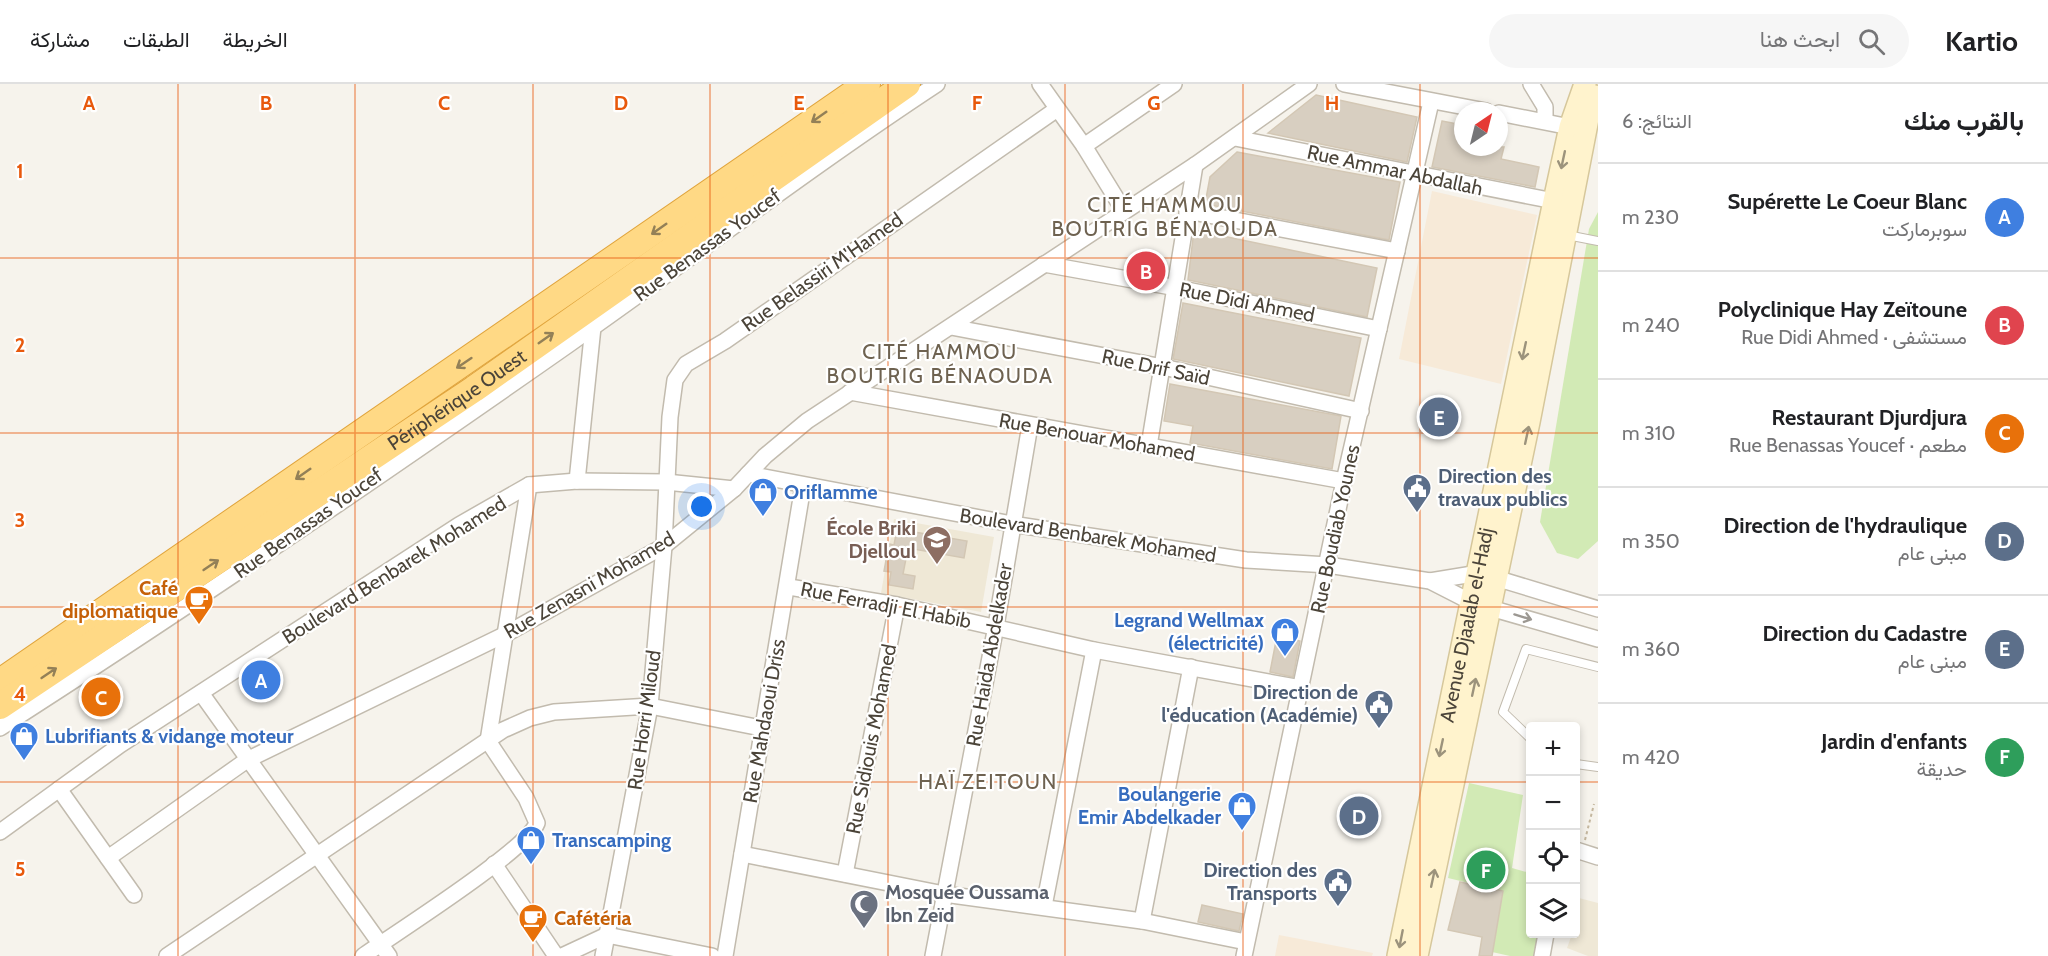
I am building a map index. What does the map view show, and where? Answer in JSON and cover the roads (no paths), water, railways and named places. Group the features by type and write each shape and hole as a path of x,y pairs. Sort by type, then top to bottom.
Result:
{"highway":[{"name":"Périphérique Ouest","path":"0,682 867,84"},
{"name":"Périphérique Ouest","path":"0,706 474,389 907,84"}],"main road":[{"name":"Avenue Djaalab el-Hadj","path":"1417,956 1488,575 1554,201 1570,127 1585,84"},
{"name":"Avenue Djaalab el-Hadj","path":"1488,575 1565,235 1590,108 1598,88"},
{"name":"Avenue Djaalab el-Hadj","path":"1398,956 1482,605"}],"street":[{"name":"Rue Benassas Youcef","path":"0,728 199,598 592,327 865,132 937,84"},
{"path":"1040,84 1084,146 1124,211"},
{"path":"1084,146 1174,84"},
{"name":"Rue Zenasni Mohamed","path":"108,858 247,760 506,634 664,546 734,489 807,421 1195,165 1309,84"},
{"path":"1344,84 1454,106"},
{"path":"1531,84 1545,107 1545,121"},
{"name":"Rue Boudiab Younes","path":"1245,949 1344,481 1431,102"},
{"name":"Rue Belassiri M'Hamed","path":"666,482 675,380 686,364 1057,110"},
{"path":"1508,115 1570,127"},
{"name":"Rue Ammar Abdallah","path":"1235,138 1414,172 1498,192 1554,201"},
{"path":"1149,446 1177,288 1195,165"},
{"path":"1187,211 1397,251"},
{"name":"Rue Didi Ahmed","path":"1044,264 1379,329"},
{"path":"577,481 592,327"},
{"name":"Rue Drif Saïd","path":"951,327 1163,367 1361,411"},
{"name":"Rue Benouar Mohamed","path":"850,392 1344,481"},
{"name":"Rue Haida Abdelkader","path":"933,956 996,626 1030,425"},
{"name":"Boulevard Benbarek Mohamed","path":"748,474 1012,524 1246,560 1328,565 1430,581 1488,575 1598,609"},
{"name":"Boulevard Benbarek Mohamed","path":"0,832 120,745 459,525 529,485 577,481 666,482 734,489"},
{"name":"Rue Horri Miloud","path":"603,956 650,706 664,546 666,482"},
{"path":"363,956 384,950 526,839 537,823 526,798 488,741 529,485"},
{"name":"Rue Mahdaoui Driss","path":"725,956 761,728 789,587 803,486"},
{"name":"Boulevard Benbarek Mohamed","path":"1430,581 1482,605 1598,639"},
{"name":"Rue Ferradji El Habib","path":"789,587 897,605 1094,650 1301,687"},
{"name":"Rue Sidiouis Mohamed","path":"845,874 897,605"},
{"path":"1044,906 1094,650"},
{"path":"1142,921 1191,667"},
{"path":"201,693 384,950"},
{"path":"167,956 488,741 520,722 554,712 650,706 761,728"},
{"path":"59,789 134,895"},
{"path":"1580,850 1598,857"},
{"path":"742,854 944,894 1142,921 1245,949"},
{"path":"494,864 556,956"},
{"path":"562,956 607,935 712,956"},
{"path":"1542,956 1545,938"}],"lane":[{"path":"1565,235 1598,242"},
{"path":"1526,734 1503,712 1526,649 1598,667"},
{"path":"1580,765 1598,767"}],"place":[{"name":"Polyclinique Hay Zeïtoune","path":"1146,271"},
{"name":"Direction du Cadastre","path":"1439,417"},
{"name":"Direction des travaux publics","path":"1417,514"},
{"name":"Oriflamme","path":"763,518"},
{"name":"École Briki Djelloul","path":"937,566"},
{"name":"Café diplomatique","path":"199,626"},
{"name":"Legrand Wellmax (électricité)","path":"1285,658"},
{"name":"Supérette Le Coeur Blanc","path":"261,680"},
{"name":"Restaurant Djurdjura","path":"101,697"},
{"name":"Direction de l'éducation (Académie)","path":"1379,730"},
{"name":"Lubrifiants & vidange moteur","path":"24,762"},
{"name":"Direction de l'hydraulique","path":"1359,816"},
{"name":"Boulangerie Emir Abdelkader","path":"1242,832"},
{"name":"Transcamping","path":"531,866"},
{"name":"Jardin d'enfants","path":"1486,870"},
{"name":"Direction des Transports","path":"1338,908"},
{"name":"Mosquée Oussama Ibn Zeïd","path":"864,930"},
{"name":"Cafétéria","path":"533,944"}],"district":[{"name":"CITÉ HAMMOU BOUTRIG BÉNAOUDA","path":"1165,216"},
{"name":"CITÉ HAMMOU BOUTRIG BÉNAOUDA","path":"940,363"},
{"name":"HAÏ ZEITOUN","path":"988,781"}]}
